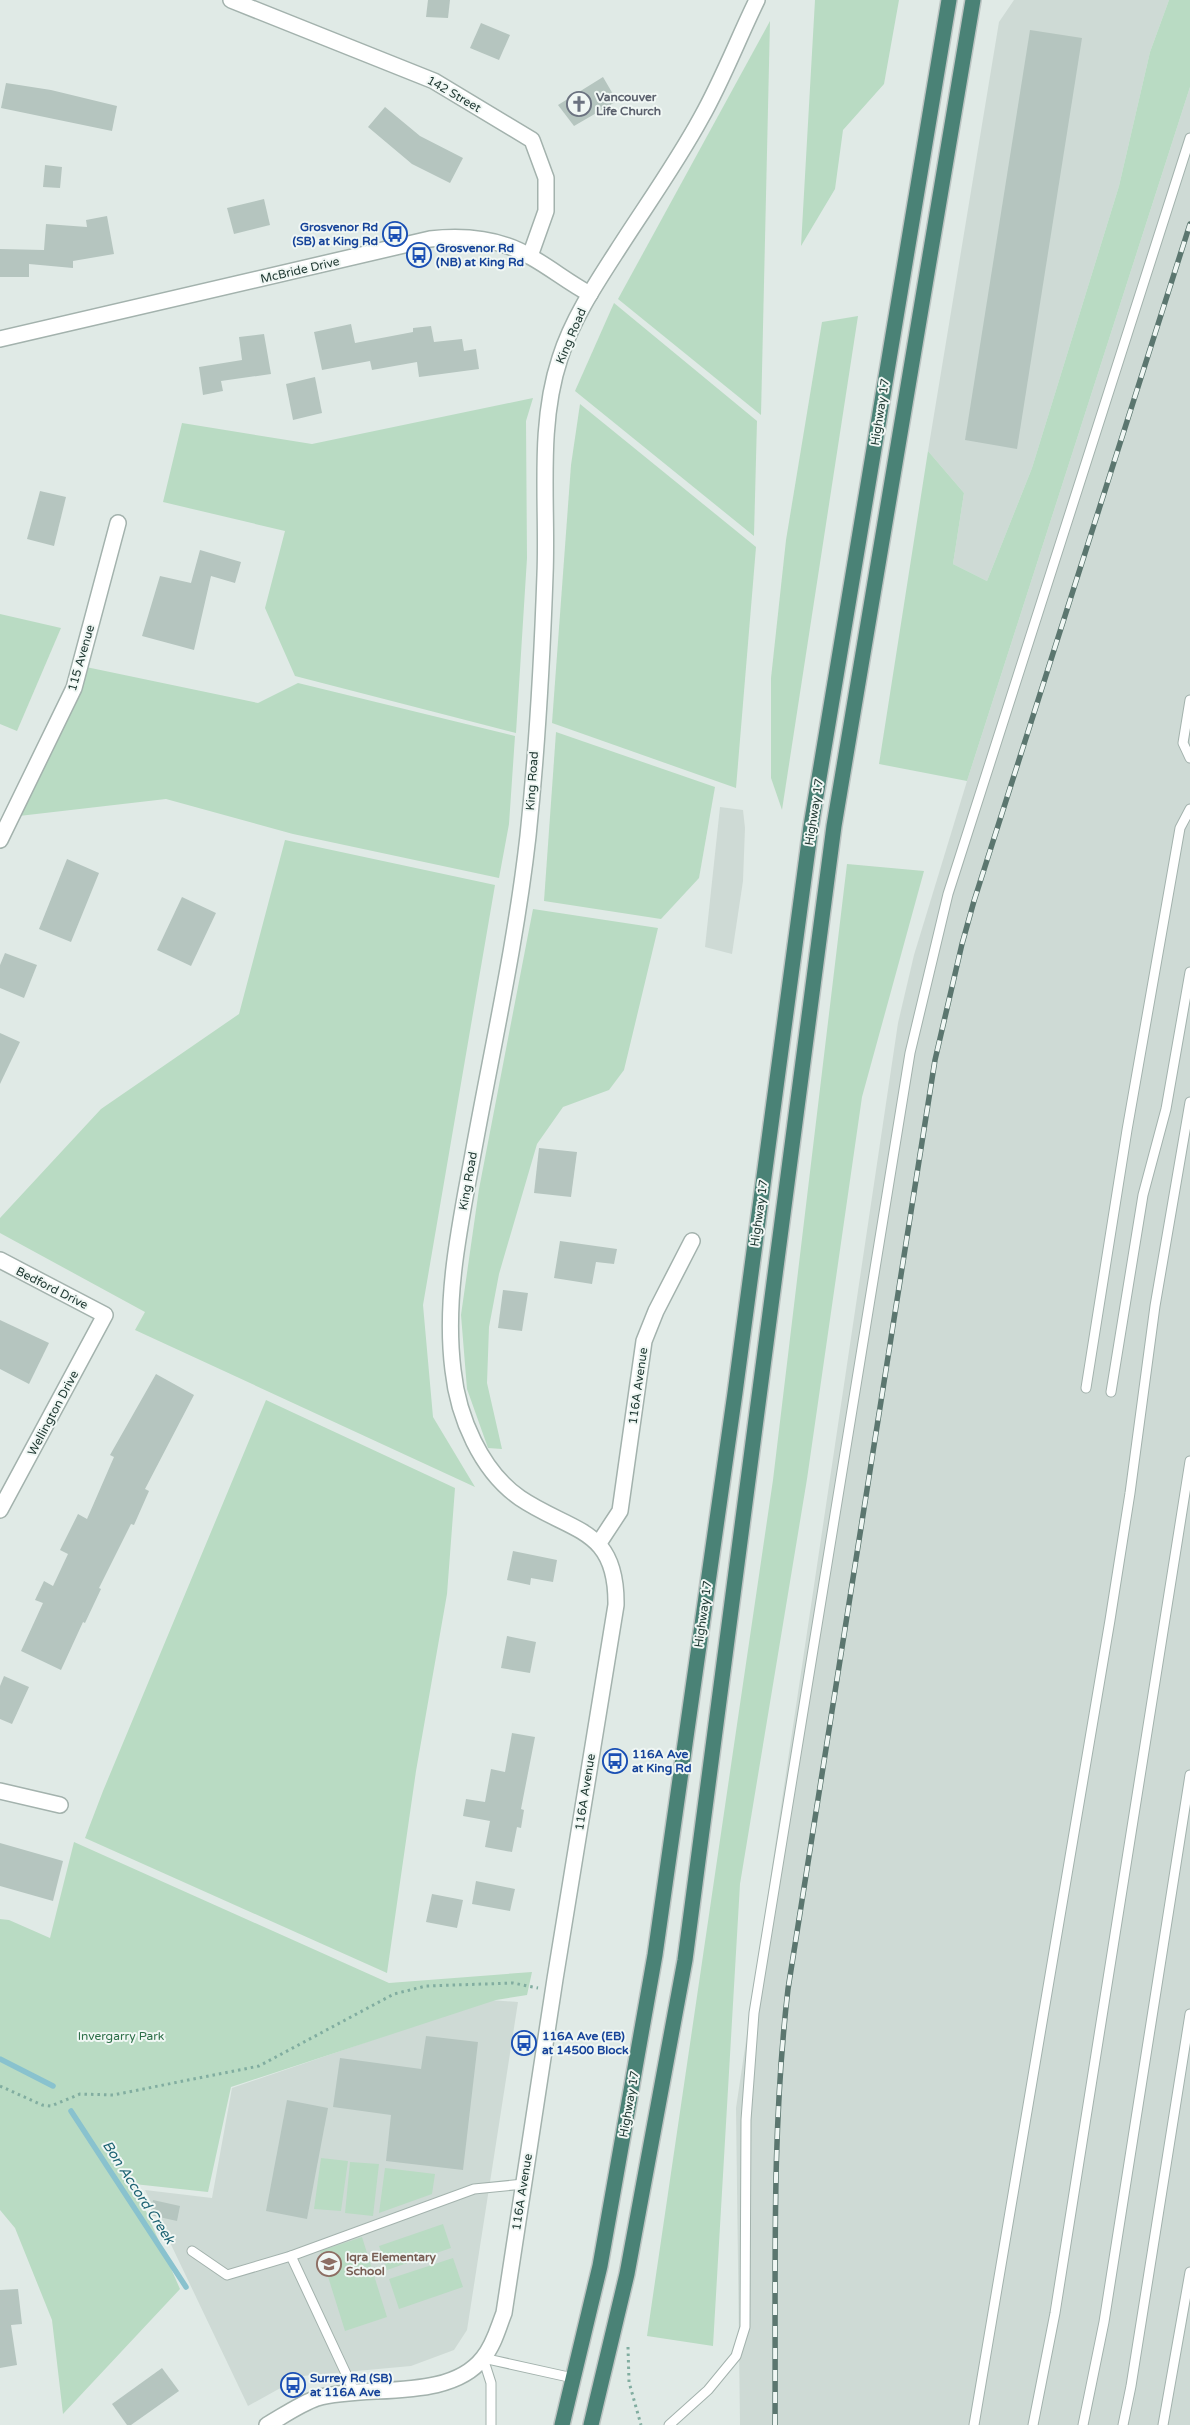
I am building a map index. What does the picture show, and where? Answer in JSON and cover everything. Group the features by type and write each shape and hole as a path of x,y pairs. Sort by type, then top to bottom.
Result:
{"highway":[{"name":"Highway 17","path":"562,2425 600,2266 655,1955 736,1383 811,826 949,0"},
{"name":"Highway 17","path":"591,2425 627,2274 685,1960 834,826 973,0"}],"street":[{"name":"142 Street","path":"231,0 434,81 532,140 546,178 546,211 530,256"},
{"name":"King Road","path":"599,1543 575,1527 518,1497 491,1468 475,1443 456,1392 451,1342 454,1268 511,946 528,835 546,573 547,435 550,397 565,342 590,294 701,118 756,0"},
{"name":"McBride Drive","path":"0,338 430,239 455,236 474,237 502,244 530,256 590,294"},
{"name":"115 Avenue","path":"0,840 74,688 118,524"},
{"name":"116A Avenue","path":"483,2358 495,2336 504,2313 555,1979 616,1605 617,1582 610,1561 599,1543 620,1511 644,1341 656,1310 692,1241"},
{"name":"Bedford Drive","path":"0,1260 105,1315"},
{"name":"Wellington Drive","path":"0,1510 105,1315"},
{"path":"0,1791 60,1805"},
{"path":"267,2425 316,2399 433,2385 456,2379 483,2358"}],"lane":[{"path":"669,2425 708,2390 736,2356 745,2327 746,2120 754,2012 910,1053 922,998 948,894 1190,138"},
{"path":"1190,700 1183,743 1190,758"},
{"path":"1086,1388 1127,1130 1180,828 1190,809"},
{"path":"1110,1392 1144,1196 1166,1109 1190,972"},
{"path":"974,2425 1110,1620 1130,1493 1155,1306 1190,1102"},
{"path":"1033,2425 1056,2303 1190,1461"},
{"path":"1083,2425 1104,2322 1190,1775"},
{"path":"1122,2425 1131,2386 1190,2014"},
{"path":"192,2251 227,2275 291,2256 474,2189 524,2184"},
{"path":"291,2256 355,2393"},
{"path":"1163,2425 1190,2272"},
{"path":"483,2358 573,2378"},
{"path":"483,2358 491,2383 491,2425"}],"path":[{"path":"0,2086 51,2106 80,2094 113,2095 258,2066 394,1994 426,1986 513,1983 533,1987"},
{"path":"628,2343 629,2382 641,2425"}],"shaded area":[{"path":"1014,0 1169,0 1150,52 1119,186 1032,468 987,581 953,564 964,493 928,451 999,22"},
{"path":"1190,87 1190,2425 740,2425 736,2108 898,1023 914,955 967,781"},
{"path":"720,807 743,810 745,828 743,881 732,954 705,947"},
{"name":"Iqra Elementary School","path":"490,2000 518,2002 467,2330 454,2350 411,2366 302,2376 248,2406 145,2190 212,2198 232,2088"}],"green space":[{"path":"815,0 899,0 884,84 843,130 835,189 801,246"},
{"path":"1169,0 1190,0 1190,87 967,781 879,764 928,451 964,493 953,564 987,581 1032,468 1119,186 1150,52"},
{"path":"770,21 761,415 618,299"},
{"path":"614,303 757,421 754,536 575,391"},
{"path":"858,316 782,810 771,778 771,678 786,540 822,322"},
{"path":"533,398 526,421 527,558 516,733 295,676 265,608 285,531 163,502 182,423 312,444"},
{"path":"580,404 756,547 736,788 552,723 571,465"},
{"path":"0,614 61,628 17,731 0,724"},
{"path":"86,667 258,703 298,683 515,736 509,824 499,878 293,834 166,799 19,816 71,713"},
{"path":"556,732 715,787 699,878 661,919 544,901"},
{"path":"285,840 495,885 423,1305 433,1417 475,1487 135,1330 145,1312 0,1233 0,1218 101,1109 239,1014"},
{"path":"847,864 924,871 862,1097 807,1479 740,1884 713,2346 647,2336 773,1480"},
{"path":"533,909 658,928 624,1070 609,1090 563,1107 537,1144 499,1274 489,1327 487,1383 502,1449 488,1448 467,1389 461,1315 479,1189"},
{"path":"266,1400 455,1488 447,1594 416,1771 387,1973 85,1838"},
{"name":"Invergarry Park","path":"74,1842 389,1983 532,1972 527,1995 496,2000 231,2087 208,2192 134,2184 180,2289 63,2414 52,2320 15,2228 0,2210 0,1919 9,1920 50,1938"},
{"path":"321,2158 348,2161 341,2211 314,2209"},
{"path":"350,2162 379,2164 373,2216 345,2213"},
{"path":"385,2168 435,2174 432,2194 379,2213"},
{"path":"443,2224 451,2248 387,2270 379,2246"},
{"path":"362,2237 387,2317 345,2331 320,2251"},
{"path":"453,2258 463,2287 399,2309 389,2279"}],"building":[{"path":"428,0 450,0 448,18 426,17"},
{"path":"481,23 510,35 499,60 470,48"},
{"path":"1030,30 1082,38 1017,449 965,440"},
{"path":"603,77 617,101 574,126 558,105"},
{"path":"6,83 51,90 117,106 112,131 1,108"},
{"path":"385,107 420,136 463,158 450,183 412,164 368,127"},
{"path":"45,165 62,167 60,188 43,187"},
{"path":"264,199 270,225 234,234 227,208"},
{"path":"107,216 114,254 73,261 73,268 29,264 29,277 0,277 0,249 44,250 46,224 87,227 86,220"},
{"path":"351,324 355,343 413,332 413,328 431,326 434,342 462,339 464,351 476,349 479,369 419,377 417,362 372,370 370,361 322,370 314,332"},
{"path":"264,334 271,374 221,381 223,391 203,395 199,367 242,360 239,337"},
{"path":"315,377 322,413 293,420 286,384"},
{"path":"40,491 66,497 54,546 27,539"},
{"path":"200,550 241,562 235,583 211,576 194,650 142,636 160,576 191,583"},
{"path":"67,859 99,873 71,942 39,929"},
{"path":"182,897 216,913 191,966 157,950"},
{"path":"5,953 37,965 24,998 0,988 0,965"},
{"path":"0,1033 20,1042 0,1084"},
{"path":"539,1148 577,1152 571,1197 534,1193"},
{"path":"560,1241 617,1249 614,1264 596,1262 592,1284 554,1278"},
{"path":"503,1290 528,1293 522,1331 498,1328"},
{"path":"0,1320 49,1343 29,1384 0,1369"},
{"path":"156,1374 194,1395 145,1489 149,1491 134,1525 131,1524 61,1670 21,1651 43,1603 35,1600 44,1581 53,1586 68,1554 60,1550 78,1514 87,1519 114,1457 110,1455"},
{"path":"513,1551 557,1560 553,1582 531,1578 530,1585 507,1580"},
{"path":"507,1636 536,1642 530,1673 501,1668"},
{"path":"4,1676 29,1687 12,1724 0,1719 0,1686"},
{"path":"512,1733 535,1737 521,1809 524,1810 521,1828 517,1827 512,1852 485,1847 490,1821 463,1816 466,1799 485,1802 491,1769 505,1772"},
{"path":"0,1843 63,1861 53,1901 0,1886"},
{"path":"476,1881 515,1889 510,1911 472,1904"},
{"path":"432,1894 463,1900 457,1928 426,1922"},
{"path":"426,2036 478,2042 463,2170 386,2161 391,2115 333,2107 340,2058 421,2069"},
{"path":"287,2100 328,2108 307,2219 266,2211"},
{"path":"153,2200 180,2206 177,2221 150,2215"},
{"path":"18,2289 22,2324 11,2325 17,2365 0,2368 0,2290"},
{"path":"162,2368 179,2391 131,2425 127,2425 112,2404"}],"waterway":[{"name":"Bon Accord Creek","path":"0,2059 53,2086"},
{"name":"Bon Accord Creek","path":"71,2111 186,2287"}],"railway":[{"path":"775,2425 775,2207 779,2098 788,1989 935,1060 974,901 1190,224"}],"place":[{"name":"Vancouver Life Church","path":"579,104"},
{"name":"Grosvenor Rd (SB) at King Rd","path":"395,234"},
{"name":"Grosvenor Rd (NB) at King Rd","path":"419,255"},
{"name":"116A Ave at King Rd","path":"615,1761"},
{"name":"116A Ave (EB) at 14500 Block","path":"524,2043"},
{"name":"Iqra Elementary School","path":"329,2264"},
{"name":"Surrey Rd (SB) at 116A Ave","path":"293,2385"}]}
